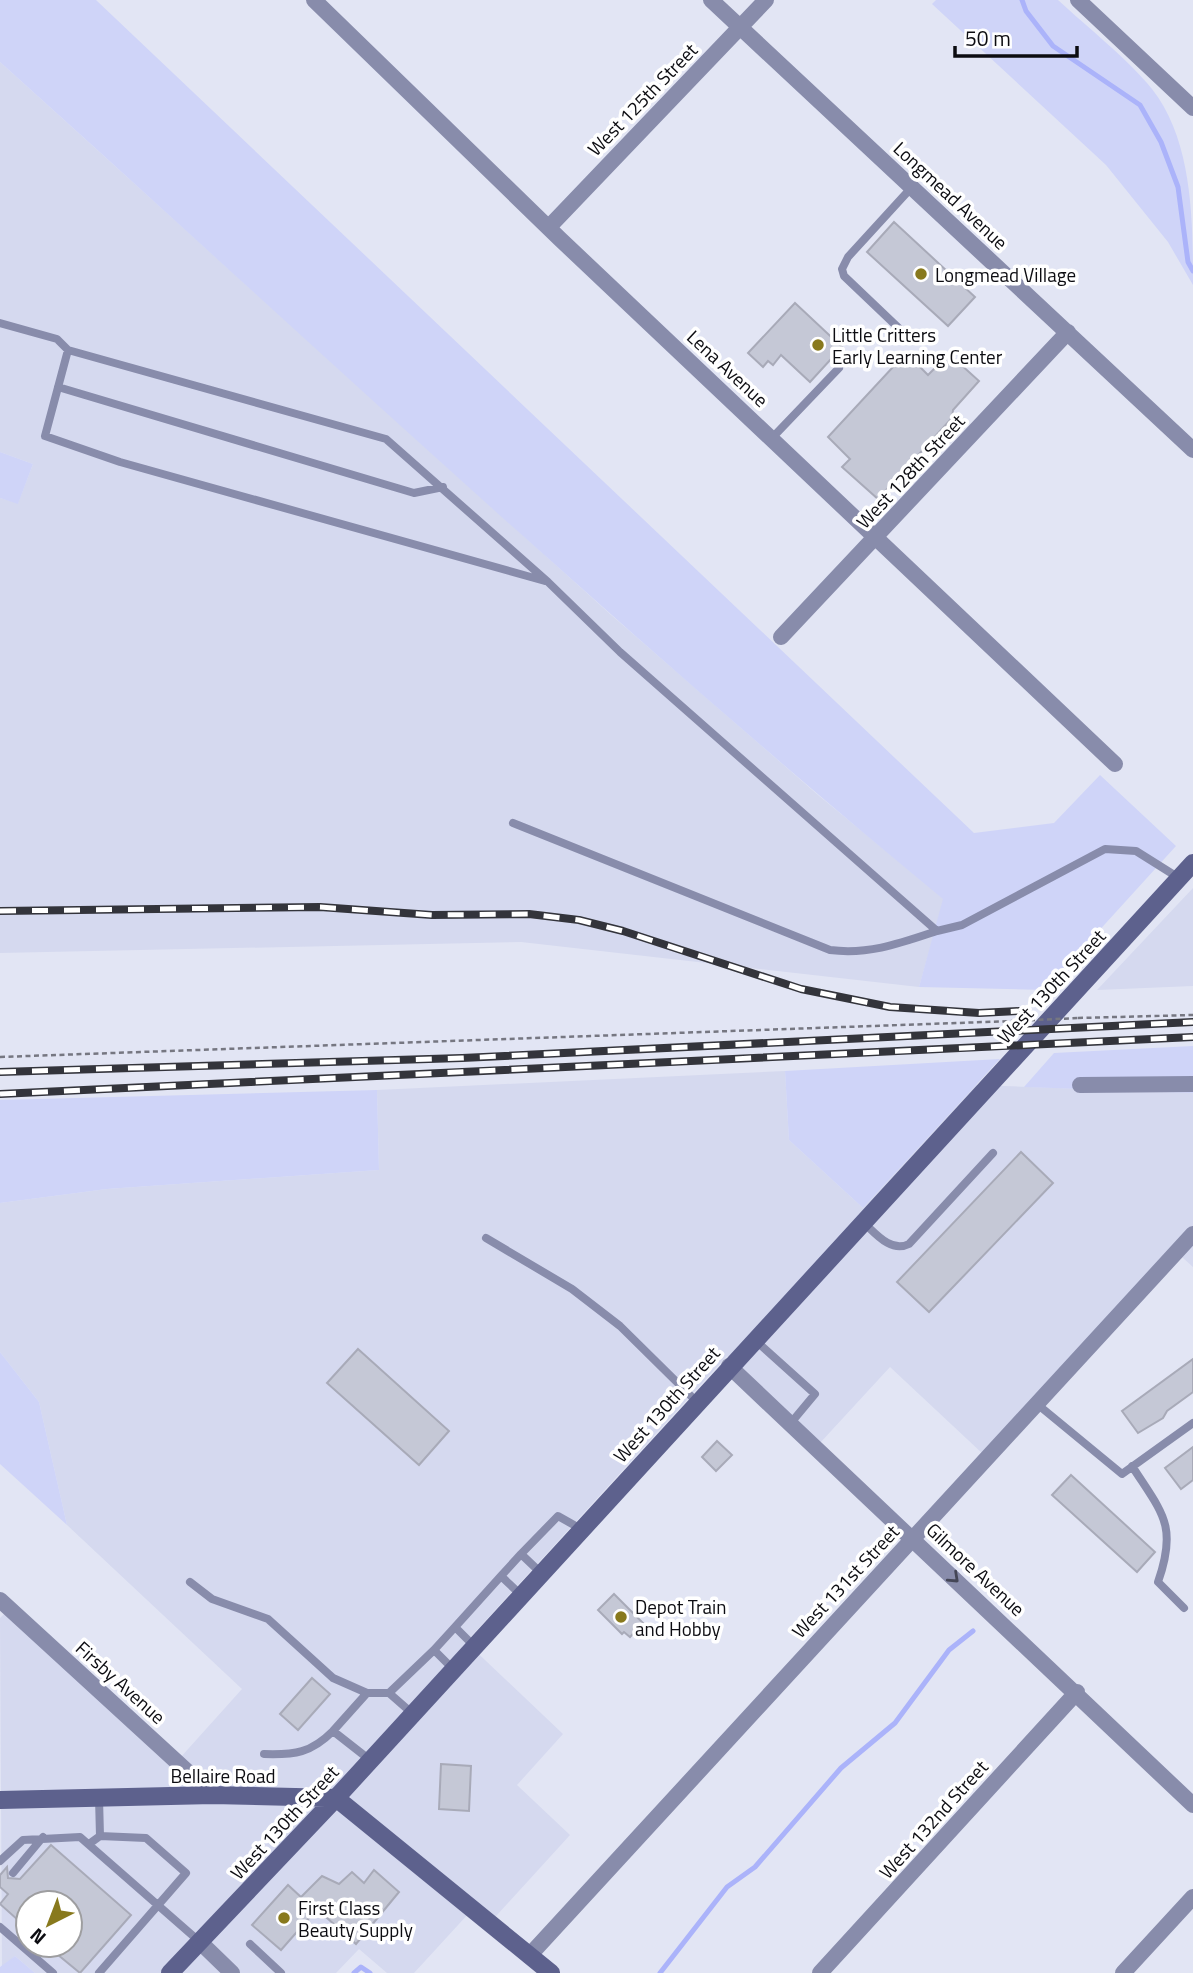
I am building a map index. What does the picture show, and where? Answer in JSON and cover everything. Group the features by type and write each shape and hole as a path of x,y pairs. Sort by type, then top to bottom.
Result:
{"main road":[{"name":"West 130th Street","path":"170,1973 336,1798 729,1366 1193,863"},
{"name":"Bellaire Road","path":"0,1800 213,1795 336,1798"},
{"path":"336,1798 551,1973"}],"street":[{"name":"Lena Avenue","path":"314,0 1115,764"},
{"name":"Longmead Avenue","path":"711,0 1193,450"},
{"name":"West 125th Street","path":"549,227 766,0"},
{"path":"1078,0 1193,108"},
{"name":"West 128th Street","path":"781,636 877,538 1068,332"},
{"path":"1080,1085 1193,1084"},
{"name":"West 131st Street","path":"529,1956 1193,1234"},
{"name":"Gilmore Avenue","path":"729,1366 1077,1692 1193,1805"},
{"name":"Firsby Avenue","path":"0,1600 213,1795"},
{"name":"West 132nd Street","path":"820,1973 1077,1692"},
{"path":"1123,1973 1193,1897"},
{"path":"200,1942 232,1973"}],"lane":[{"path":"906,336 844,276 842,269 849,257 912,187"},
{"path":"0,323 57,339 68,350 386,439 548,582 620,652 937,931"},
{"path":"68,350 45,436 120,462 548,582"},
{"path":"772,439 839,368"},
{"path":"58,387 414,493 443,487"},
{"path":"513,823 830,950 855,953 884,948 962,925 1105,849 1136,852 1179,878"},
{"path":"862,1222 888,1244 902,1247 909,1244 993,1153"},
{"path":"486,1238 572,1289 620,1326 697,1402"},
{"path":"754,1339 815,1394 790,1424"},
{"path":"1037,1404 1122,1474 1193,1423"},
{"path":"1132,1466 1160,1509 1169,1536 1158,1582 1184,1608"},
{"path":"389,1693 434,1650 558,1516 581,1529"},
{"path":"521,1555 541,1573"},
{"path":"501,1576 521,1595"},
{"path":"190,1582 212,1599 268,1619 333,1678 367,1693 389,1693 413,1714"},
{"path":"455,1627 474,1646"},
{"path":"434,1650 453,1669"},
{"path":"264,1754 293,1755 308,1752 333,1731 367,1693"},
{"path":"333,1731 370,1760"},
{"path":"99,1798 100,1836"},
{"path":"89,1844 100,1836 146,1838 186,1873 99,1973"},
{"path":"0,1861 19,1841 43,1837 80,1837 200,1942"},
{"path":"13,1873 43,1837"},
{"path":"0,1927 53,1973"},
{"path":"250,1944 281,1973"}],"path":[{"path":"0,1057 1193,1015"}],"shaded area":[{"path":"0,0 96,0 974,833 1054,823 1100,775 1176,846 1045,990 919,987 943,899 822,798 585,591 0,62"},
{"path":"936,0 1058,0 1152,89 1166,110 1183,157 1191,209 1193,285 1168,242 1106,165 932,4"},
{"path":"0,62 610,614 818,795 944,899 919,987 521,942 0,953 0,498 18,503 33,464 0,452"},
{"path":"0,452 33,464 18,504 0,498"},
{"path":"1193,888 1193,986 1097,990"},
{"path":"1193,1046 1193,1093 1024,1087 1054,1053"},
{"path":"1000,1059 863,1208 789,1140 785,1071"},
{"path":"785,1071 789,1140 863,1208 976,1085 1193,1093 1193,1267 1173,1249 983,1454 890,1367 820,1443 727,1356 466,1642 563,1734 517,1785 570,1835 487,1926 470,1912 414,1973 387,1973 359,1949 336,1973 35,1973 19,1959 84,1959 84,1889 14,1889 14,1957 2,1968 0,1618 11,1607 180,1758 242,1689 67,1525 39,1402 0,1352 0,1203 107,1189 379,1170 377,1090"},
{"path":"377,1090 379,1170 107,1189 0,1203 0,1100"},
{"path":"0,1352 39,1402 67,1525 0,1464"},
{"path":"14,1957 35,1973 0,1973 0,1967"}],"building":[{"name":"Longmead Village","path":"894,222 975,297 948,326 867,252"},
{"name":"Little Critters Early Learning Center","path":"795,303 842,347 810,382 781,355 773,365 768,361 763,367 748,353"},
{"path":"906,353 928,375 949,354 979,381 953,410 952,418 878,499 842,467 850,459 828,437"},
{"path":"1021,1152 1053,1183 929,1312 897,1282"},
{"path":"358,1349 449,1431 419,1465 327,1383"},
{"path":"1193,1359 1193,1392 1167,1411 1163,1418 1138,1433 1122,1411"},
{"path":"717,1441 732,1455 716,1471 702,1457"},
{"path":"1193,1447 1193,1480 1181,1489 1165,1468"},
{"path":"1071,1475 1155,1552 1137,1572 1052,1495"},
{"name":"Depot Train and Hobby","path":"614,1594 643,1623 630,1637 624,1632 622,1634 598,1610"},
{"path":"312,1678 330,1694 298,1730 280,1714"},
{"path":"441,1764 471,1766 469,1811 439,1809"},
{"path":"51,1845 131,1915 80,1973 63,1959 84,1959 84,1889 14,1889 14,1916 0,1904 8,1894 0,1887 0,1875 7,1867 8,1878 20,1879"},
{"path":"374,1870 399,1892 356,1944 317,1909 281,1950 252,1925 288,1885 301,1897 322,1876 339,1884 352,1872 364,1883"}],"waterway":[{"path":"1022,0 1026,11 1053,46 1140,105 1161,142 1178,187 1188,262 1193,271"},
{"path":"660,1973 727,1887 755,1867 841,1768 895,1723 949,1650 973,1631"},
{"path":"354,1973 361,1967 370,1973"}],"railway":[{"path":"0,911 320,907 432,915 529,914 579,920 623,931 801,989 890,1007 979,1013 1019,1011"},
{"path":"0,1072 462,1058 1193,1022"},
{"path":"0,1094 1193,1037"}],"place":[{"name":"Longmead Village","path":"921,274"},
{"name":"Little Critters Early Learning Center","path":"818,345"},
{"name":"Depot Train and Hobby","path":"621,1617"},
{"name":"First Class Beauty Supply","path":"284,1918"}]}
